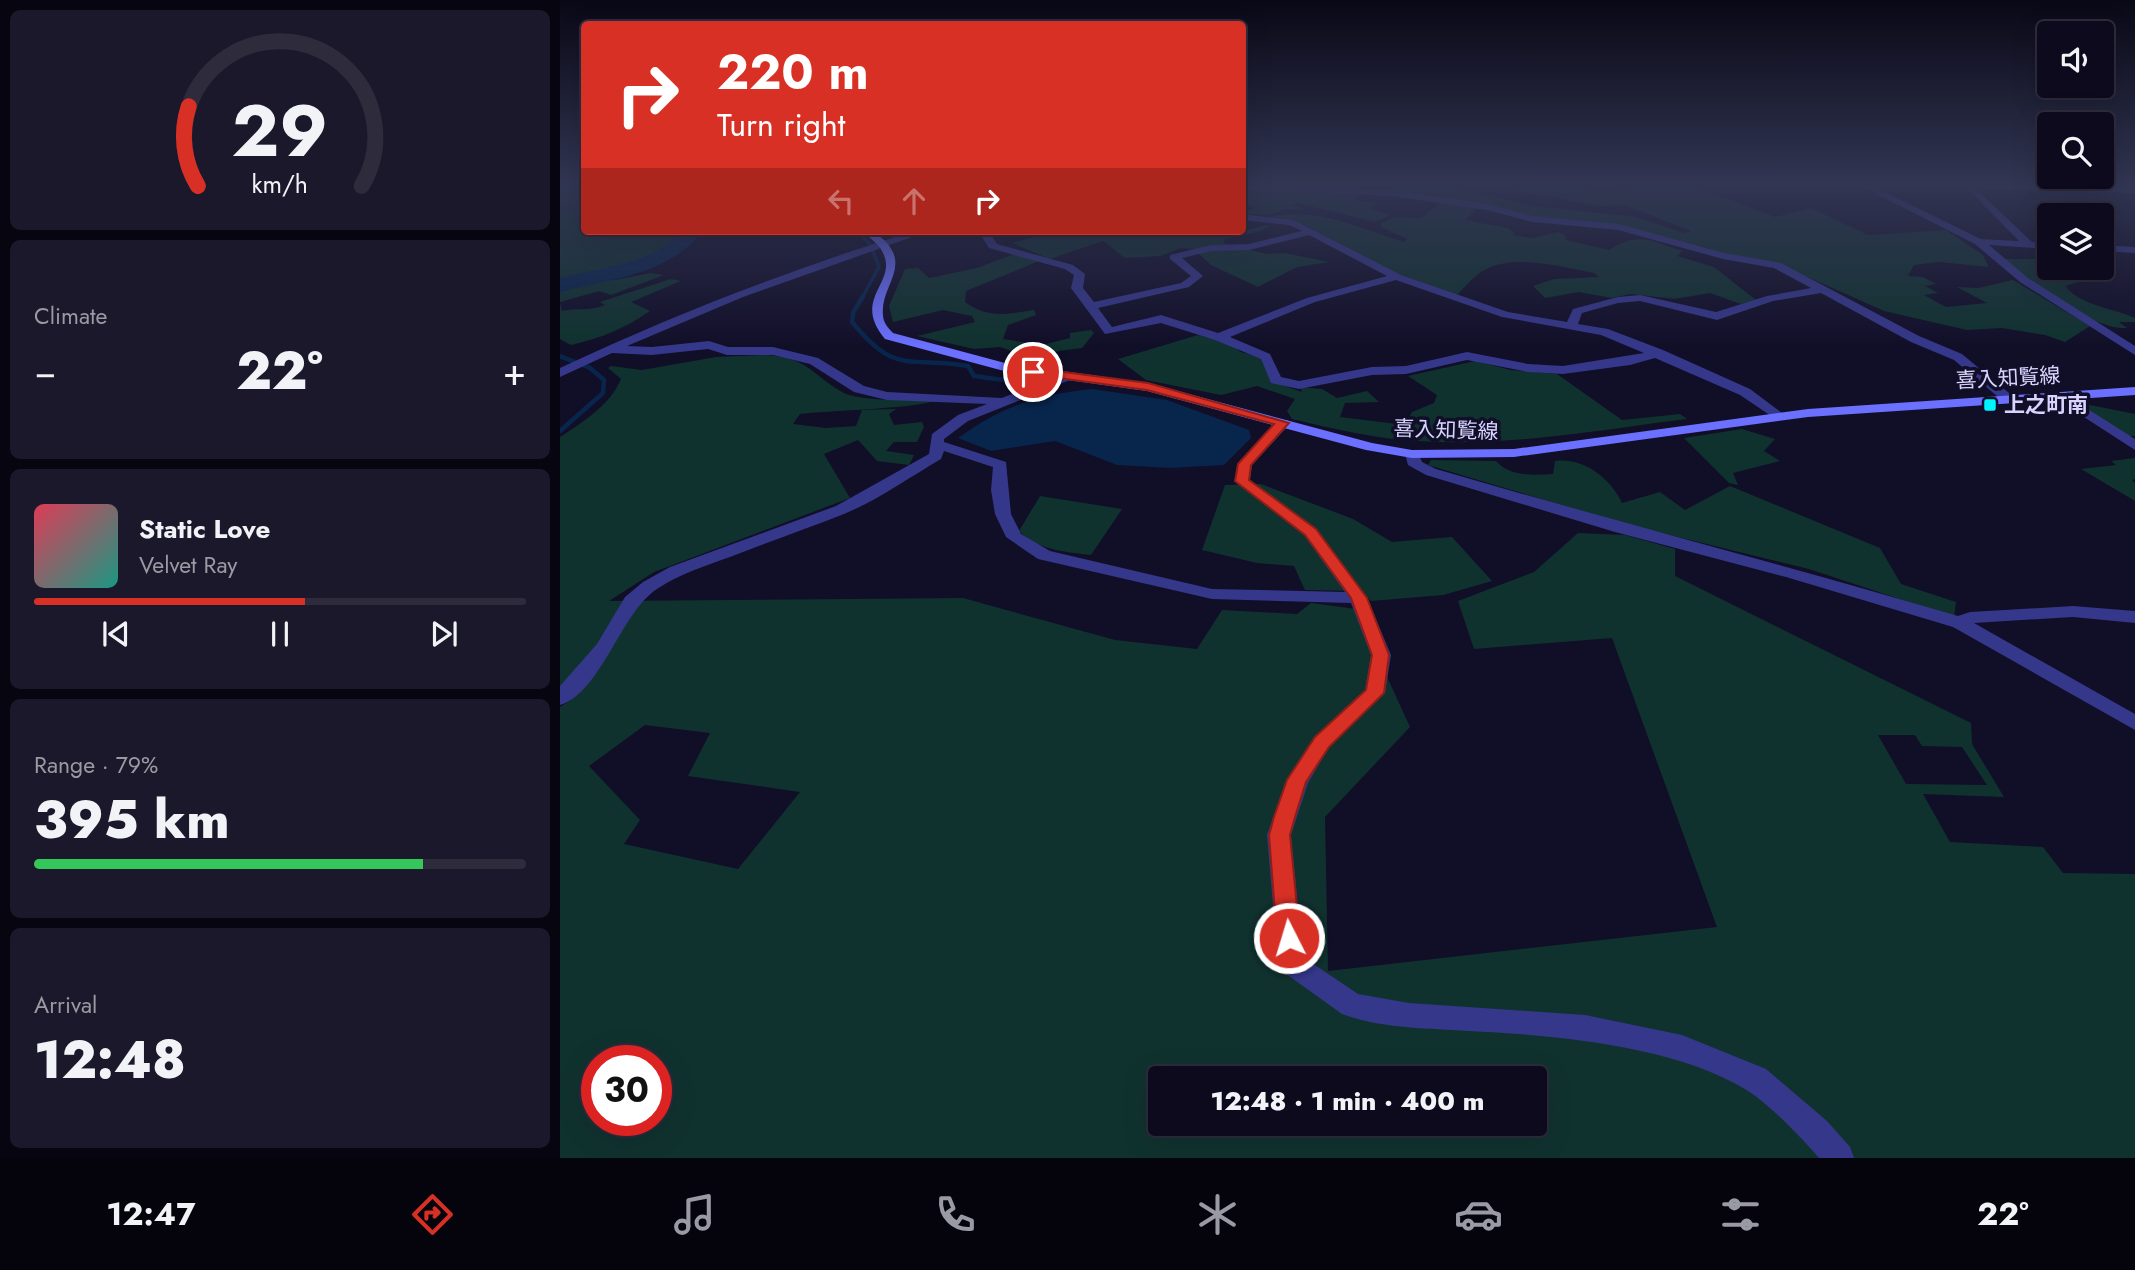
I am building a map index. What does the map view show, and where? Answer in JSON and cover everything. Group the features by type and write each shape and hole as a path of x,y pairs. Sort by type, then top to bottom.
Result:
{"main road":[{"path":"876,239 882,244"},
{"name":"喜入知覧線","path":"882,244 893,265 878,303 877,321 890,336 1004,367 1148,387 1371,447 1412,454 1514,453 1777,416 2135,391"}],"street":[{"path":"564,371 606,349 898,239"},
{"path":"988,239 993,246 1069,267 1080,274 1077,288 1109,331 1161,319 1219,337 1266,357 1276,380 1300,384 1372,371 1406,370 1467,356 1528,368 1563,370 1630,361 1659,353"},
{"path":"1093,306 1185,285 1198,276 1174,257 1211,248 1249,247 1282,239"},
{"path":"1325,239 1397,276 1506,315 1538,323 1572,325 1604,332 1659,353 1745,391 1777,416"},
{"path":"1662,239 1723,256 1777,265 1915,339 1958,357 2008,398"},
{"path":"1973,239 2024,280 2135,351"},
{"path":"2023,239 2029,245"},
{"path":"1979,242 2037,245"},
{"path":"2114,249 2135,250"},
{"path":"1219,337 1311,300 1397,276"},
{"path":"1572,325 1577,311 1618,300 1656,300 1705,316 1717,316 1771,298 1825,289"},
{"path":"606,349 652,351 709,345 727,351 774,351 814,361 859,389 887,396 1004,400"},
{"path":"560,698 582,677 605,647 631,601 649,586 676,571 842,509 936,456 937,437 963,418 1065,377"},
{"path":"2061,396 2135,446"},
{"path":"1283,423 1245,464 1242,481 1310,532 1359,598 1381,655 1375,693 1322,742 1297,780 1279,835 1291,963 1352,1006 1409,1016 1471,1018 1585,1028 1682,1048 1756,1079 1816,1132 1839,1158"},
{"path":"936,444 1001,465 999,490 1003,514 1014,537 1044,555 1212,594 1359,598"},
{"path":"1412,454 1415,465 1431,472 1621,529 1792,573 1960,623 2135,723"},
{"path":"1960,623 1970,618 2053,609 2100,611 2135,617"}],"green space":[{"path":"560,239 681,239 629,267 630,272 610,277 615,280 650,273 664,275 611,295 599,291 560,302"},
{"path":"1026,239 1225,239 1224,243 1266,254 1285,253 1329,262 1297,267 1258,287 1211,265 1194,249 1181,248 1160,256 1125,258 1103,241 1050,259 1012,243"},
{"path":"1331,239 1395,239 1404,242 1407,239 1566,239 1609,250 1628,241 1645,240 1682,251 1677,256 1714,267 1756,300 1741,304 1710,293 1674,299 1631,294 1612,298 1579,292 1545,298 1533,286 1554,279 1599,277 1594,273 1521,262 1493,266 1481,272 1457,295 1398,274"},
{"path":"1671,239 1959,239 1983,255 1989,267 1939,262 1914,265 1908,276 1923,277 1936,284 1925,286 1938,293 1924,295 1946,307 1987,303 1957,287 1978,288 2013,280 2090,326 2065,342 2045,335 2002,328 1967,330 1884,311 1781,265 1724,254"},
{"path":"1014,254 1039,261 966,291 965,302 990,313 1034,310 1036,315 1008,325 1003,339 1042,345 1070,338 1070,333 1091,330 1094,333 1082,348 1058,351 1035,366 1018,359 1020,354 1000,347 974,349 917,336 975,322 972,316 943,310 893,322 889,306 905,269 918,268 929,278 977,268"},
{"path":"2005,259 2037,259 2037,280 2085,280 2065,286 2080,298 2135,318 2135,322 2119,322 2127,328 2097,322 2080,314 2030,280"},
{"path":"671,279 681,281 631,302 650,311 631,323 602,336 571,345 560,339 560,303 562,311 594,308 605,305 600,302"},
{"path":"1198,335 1227,342 1241,352 1260,357 1271,381 1302,392 1300,387 1322,389 1337,398 1367,391 1379,402 1345,403 1340,417 1405,425 1412,412 1434,403 1437,395 1408,376 1475,361 1511,370 1557,374 1622,420 1680,414 1687,419 1520,440 1403,440 1292,419 1287,411 1295,399 1257,386 1221,395 1146,380 1118,359"},
{"path":"766,355 801,363 850,395 887,400 935,400 894,407 800,414 793,424 826,428 856,426 862,410 896,409 889,414 894,425 922,422 924,427 917,442 894,442 886,451 914,455 909,465 877,461 858,440 824,454 850,498 654,572 609,601 963,598 1115,640 1197,649 1222,610 1297,614 1311,603 1356,609 1410,727 1325,817 1328,971 1717,927 1612,638 1474,649 1458,601 1534,572 1578,533 1625,535 1675,549 1675,576 1971,723 1972,744 2004,797 1923,794 1950,842 2043,847 2063,873 2135,874 2135,1158 560,1158 560,707 572,699 560,702 560,437 586,419 610,397 621,379 608,368 611,366 642,370 716,357","holes":["645,725 710,733 688,776 800,792 738,869 624,844 640,820 589,766","1878,735 1915,735 1922,746 1962,747 1987,785 1906,784"]},
{"path":"2081,405 2135,414 2135,436 2128,436"},
{"path":"1742,429 1775,439 1764,451 1780,461 1733,473 1738,485 1729,483 1684,438"},
{"path":"2135,458 2135,479 2132,480 2135,483 2135,501 2081,469 2116,465 2111,461"},
{"path":"1431,460 1496,461 1508,470 1530,475 1553,474 1555,461 1566,461 1586,466 1604,478 1622,503 1660,492 1685,510 1730,486 1880,548 1901,584 1956,602 1954,617 1809,569 1629,525 1428,465"},
{"path":"1261,484 1353,519 1392,542 1452,537 1492,581 1443,595 1371,601 1362,591 1305,590 1294,566 1257,563 1202,550 1225,485"},
{"path":"1040,496 1122,509 1091,555 1072,553 1043,546 1019,531"}],"water":[{"path":"1092,389 1167,400 1249,430 1251,438 1224,465 1170,468 1117,465 1055,441 991,451 958,438 991,417 1022,403"}],"waterway":[{"path":"560,285 632,267 669,252 685,239"},
{"path":"865,239 870,244"},
{"path":"862,298 879,267 873,251"},
{"path":"863,296 853,313 852,322 879,350 890,356 913,362 968,366 974,376 1039,385"},
{"path":"560,356 590,368 604,380 603,393 560,431"}],"place":[{"name":"上之町南","path":"1990,405"}],"route":[{"path":"1033,372 1148,387 1283,423 1245,464 1242,481 1310,532 1359,598 1381,655 1375,693 1322,742 1297,780 1279,835 1289,938"}]}
